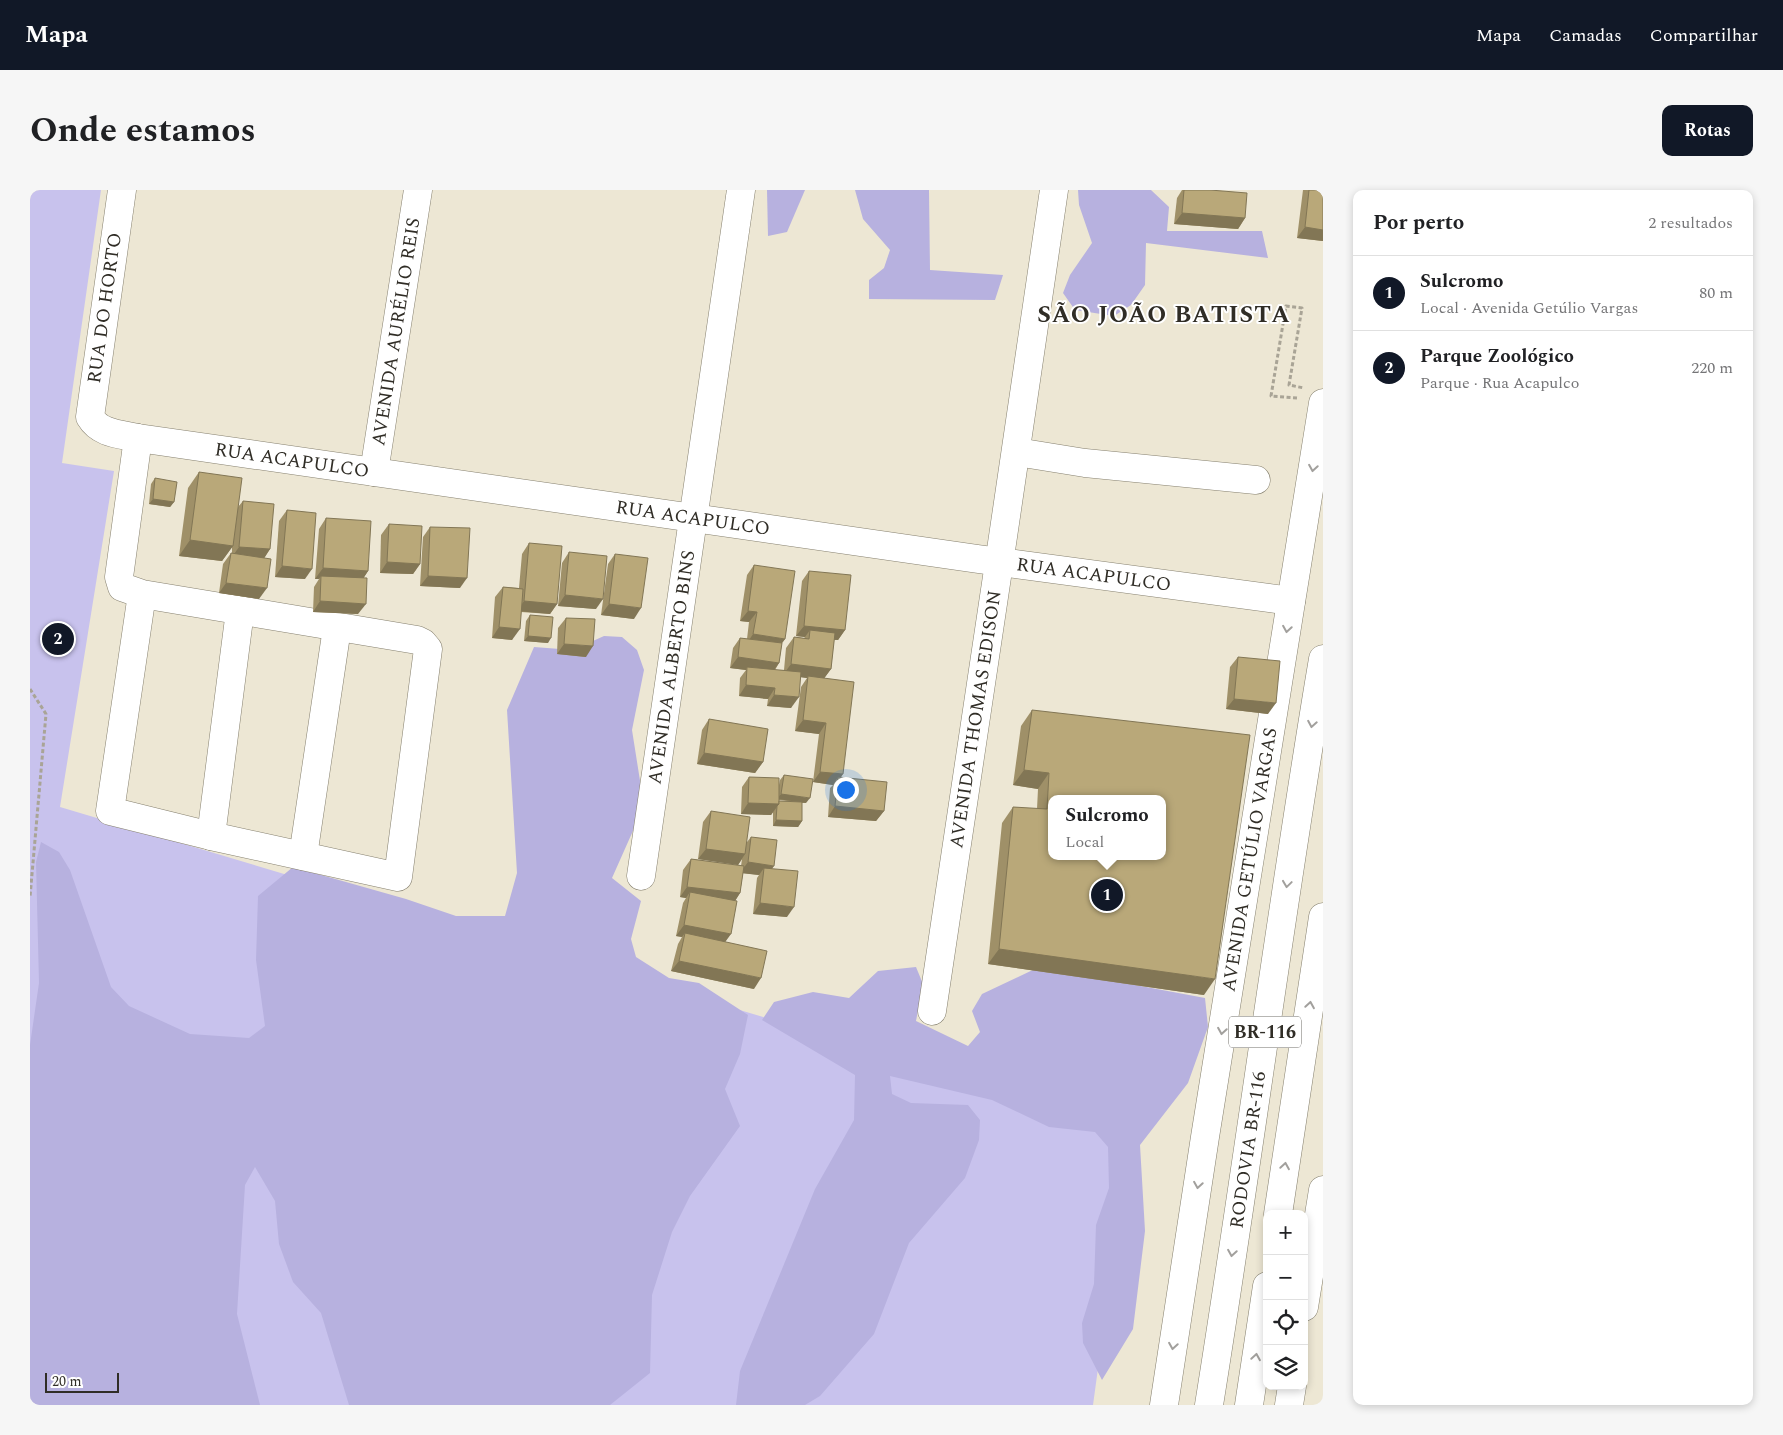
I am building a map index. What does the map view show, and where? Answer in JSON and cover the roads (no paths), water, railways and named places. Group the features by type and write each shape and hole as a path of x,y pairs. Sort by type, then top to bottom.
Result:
{"main road":[{"name":"RUA DO HORTO","path":"95,426 90,417 122,190"},
{"name":"AVENIDA AURÉLIO REIS","path":"374,472 418,190"},
{"name":"AVENIDA ALBERTO BINS","path":"641,876 741,190"},
{"name":"AVENIDA THOMAS EDISON","path":"932,1011 998,562 1017,452 1054,190"},
{"name":"AVENIDA GETÚLIO VARGAS","path":"1164,1405 1291,601 1314,395"},
{"name":"RUA ACAPULCO","path":"95,426 105,431 138,438 998,562 1291,601"},
{"path":"138,438 119,577 122,587 142,594 417,640 428,649 398,877 211,836 110,811 142,594"},
{"path":"1017,452 1085,463 1256,480"},
{"path":"211,836 240,611"},
{"path":"303,856 337,628"},
{"name":"RODOVIA BR-116","path":"1209,1405 1300,795 1323,659"},
{"name":"RODOVIA BR-116","path":"1279,1210 1323,917"},
{"path":"1305,1300 1323,1190"},
{"path":"1248,1405 1265,1300"},
{"path":"1289,1405 1291,1390"}],"place":[{"name":"Parque Zoológico","path":"58,639"},
{"name":"Sulcromo","path":"1107,895"}],"district":[{"name":"SÃO JOÃO BATISTA","path":"1164,315"}]}
